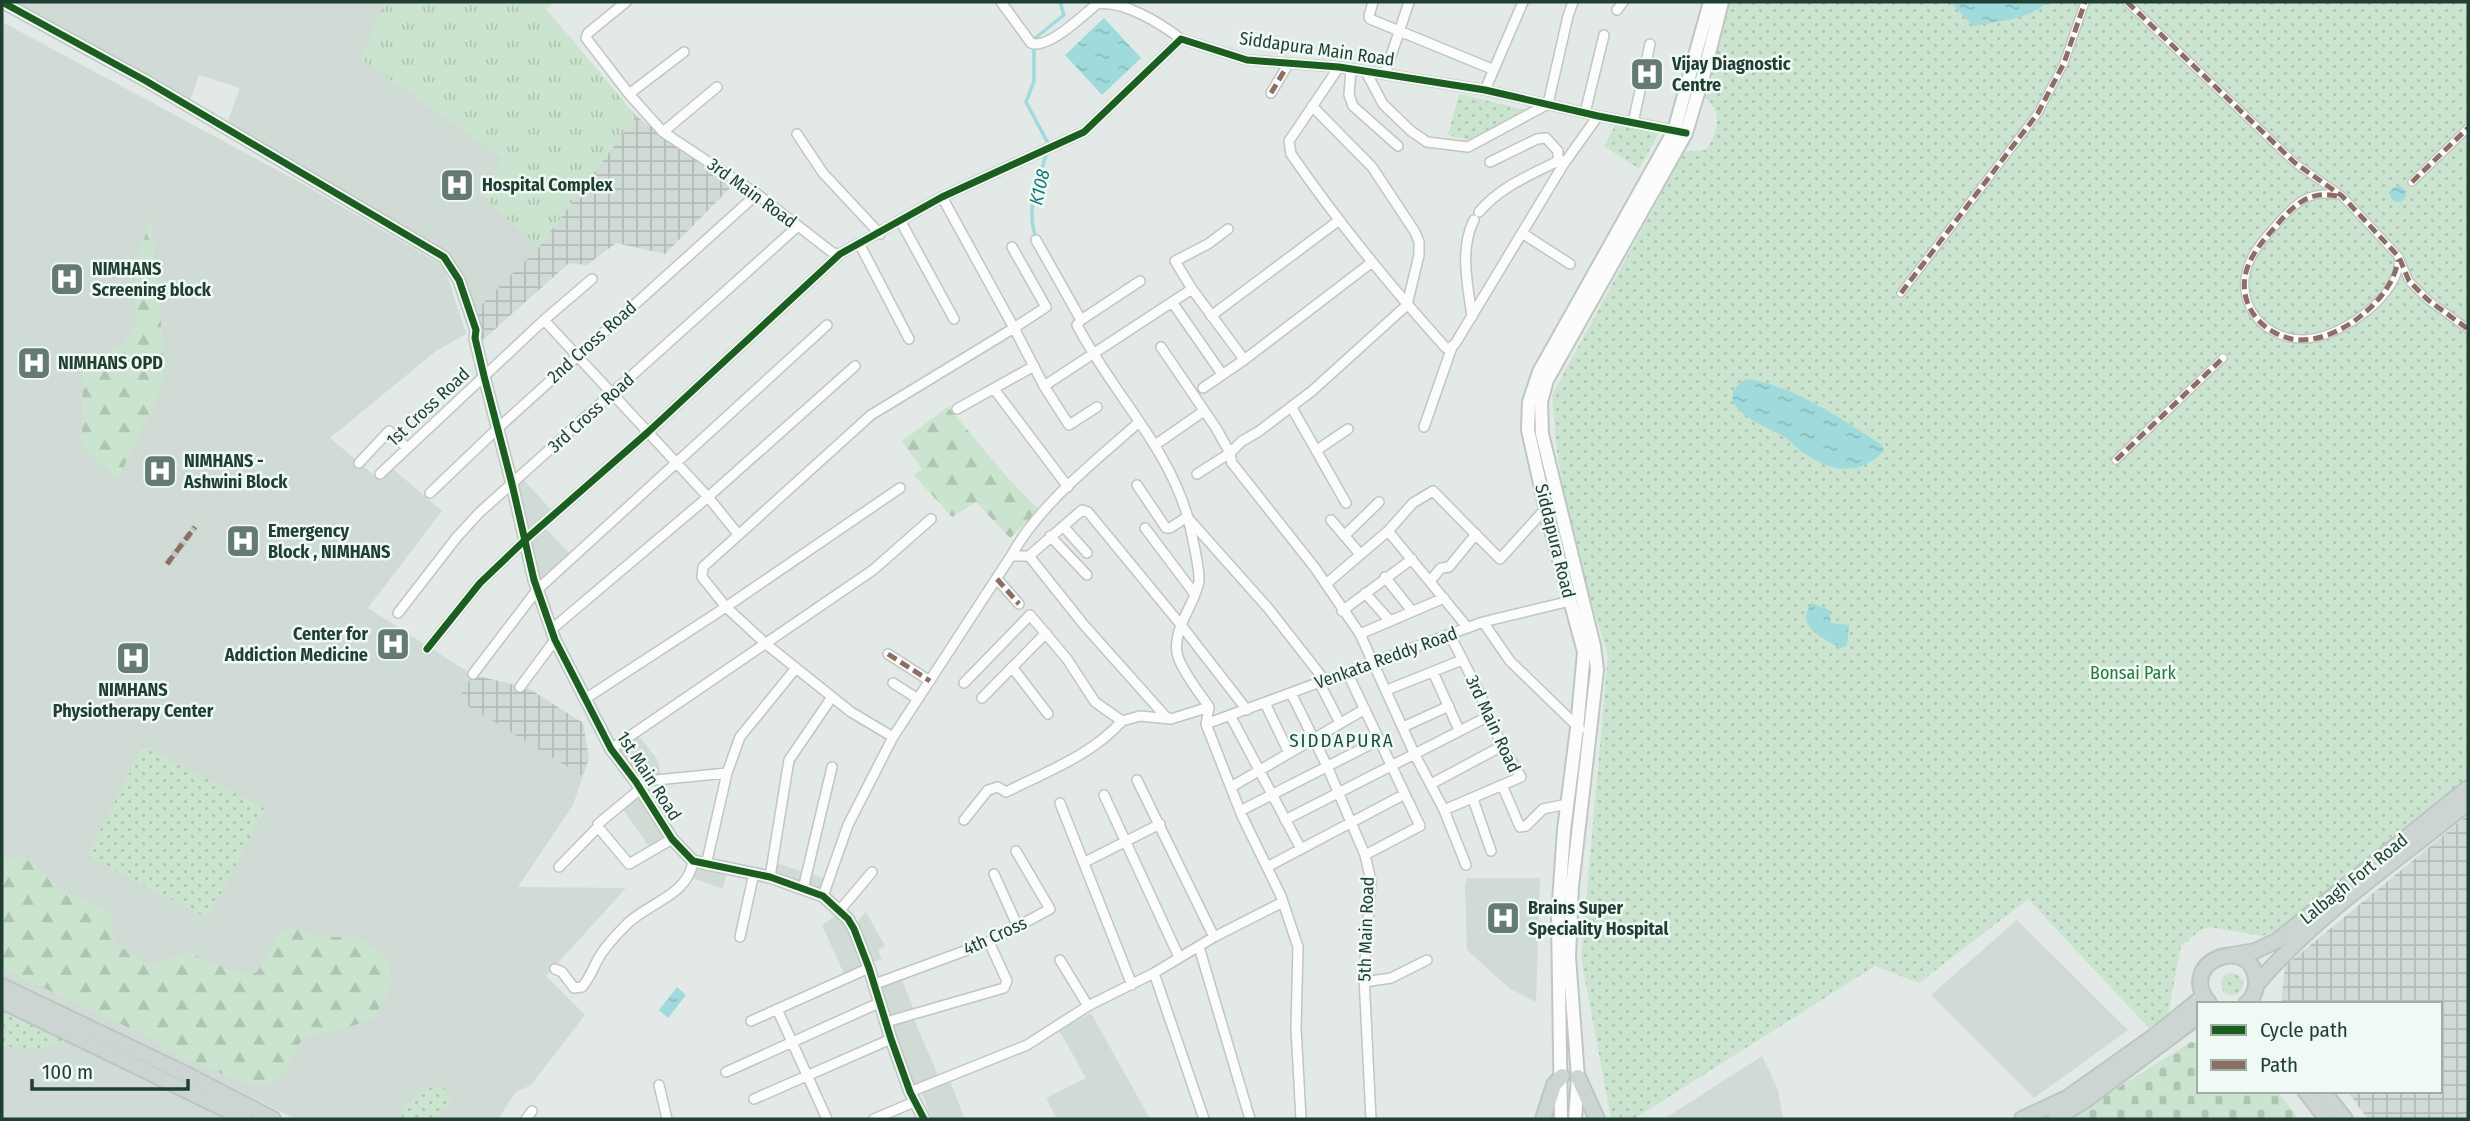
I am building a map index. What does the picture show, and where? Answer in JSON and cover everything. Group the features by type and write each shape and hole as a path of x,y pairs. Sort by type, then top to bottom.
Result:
{"main road":[{"name":"Siddapura Road","path":"1561,1119 1557,934 1567,804 1584,652 1546,508 1527,417 1532,388 1539,372 1680,132 1710,2"},
{"name":"Siddapura Road","path":"1575,1119 1577,1077 1569,957 1572,886 1597,670 1594,646 1542,434 1541,402 1544,389 1680,132 1704,73 1722,2"},
{"name":"Lalbagh Fort Road","path":"2207,1000 2201,987 2202,974 2207,965 2223,955 2255,951 2278,940 2468,788"},
{"name":"Lalbagh Fort Road","path":"2257,984 2278,958 2307,931 2468,803"},
{"path":"2232,955 2246,961 2253,969 2257,984 2251,1002"},
{"path":"2,986 273,1119"},
{"path":"2,1001 245,1119"},
{"path":"2022,1119 2067,1098 2197,1007"},
{"path":"2057,1119 2197,1017"},
{"path":"1543,1119 1554,1085 1562,1076"},
{"path":"1577,1077 1597,1119"},
{"path":"2307,1093 2327,1119"},
{"path":"2325,1093 2345,1119"}],"street":[{"path":"2,2 147,84"},
{"name":"3rd Main Road","path":"626,2 588,33 586,38 629,94 663,132 757,194 834,253 840,254"},
{"name":"Siddapura Main Road","path":"1002,2 1031,44 1036,46 1047,43 1097,4 1115,3 1160,23 1181,39 1247,60 1339,67 1485,90 1680,132"},
{"path":"1373,2 1370,19 1492,69"},
{"path":"1385,74 1409,2"},
{"path":"1485,90 1523,2"},
{"path":"1366,72 1383,104 1411,131 1427,142 1468,147 1548,104 1567,16 1573,2"},
{"path":"1901,293 2038,113 2064,63 2084,2"},
{"path":"2127,2 2295,163 2342,197 2399,257 2409,281 2428,300 2468,329"},
{"path":"2,10 147,84"},
{"path":"1585,113 1604,35"},
{"path":"427,649 480,583 840,254 942,197 1084,132 1181,39"},
{"path":"1633,123 1650,44"},
{"path":"629,94 684,52"},
{"path":"1271,93 1289,63"},
{"path":"1339,67 1289,141 1291,154 1371,263 1446,348 1452,347"},
{"path":"1351,69 1349,95 1353,106 1398,146"},
{"name":"1st Main Road","path":"147,84 444,257 459,279 477,330 475,338 537,590 554,634 611,749 672,839 693,862"},
{"path":"663,132 717,87"},
{"path":"1197,474 1292,408 1407,305 1419,255 1419,242 1415,232 1372,167 1312,107"},
{"path":"1423,427 1452,347 1522,233 1562,161 1598,116"},
{"path":"2412,183 2468,128"},
{"path":"797,134 823,173 880,233"},
{"path":"1490,162 1537,139 1546,138 1558,151 1562,161"},
{"path":"1472,317 1466,250 1467,237 1477,216 1501,190 1562,161"},
{"name":"2nd Cross Road","path":"429,493 757,194"},
{"path":"2342,197 2314,194 2283,217 2257,247 2246,273 2245,288 2247,302 2260,323 2275,333 2292,339 2318,338 2366,314 2397,274 2399,257"},
{"path":"942,197 1044,386 1069,425 1097,407"},
{"path":"1211,316 1338,221"},
{"path":"901,222 954,319"},
{"name":"3rd Cross Road","path":"398,613 479,513 798,226"},
{"path":"1228,229 1208,244 1175,261 1192,289 1243,358"},
{"path":"1522,233 1570,264"},
{"path":"1036,240 1080,320"},
{"path":"860,245 909,339"},
{"path":"893,737 851,712 766,644 726,607 701,572 703,566 871,415 1046,307 1012,247"},
{"path":"1203,388 1371,263"},
{"name":"1st Cross Road","path":"380,474 544,320 592,279"},
{"path":"1140,281 1080,320 1077,325 1093,355 1163,457 1187,517 1199,580 1181,625 1177,647 1179,659 1209,707 1206,724 1240,811 1283,902 1298,947 1296,1028 1301,1119"},
{"path":"1044,386 1192,289"},
{"path":"1172,302 1222,374"},
{"path":"544,320 708,497 738,534"},
{"path":"473,674 537,590 827,325"},
{"path":"1161,347 1230,453 1232,463 1326,584 1360,634 1415,755 1444,810 1466,865"},
{"path":"2116,460 2223,358"},
{"path":"520,687 554,634 855,366"},
{"path":"957,409 1034,366"},
{"path":"994,388 1068,487"},
{"path":"1292,408 1346,503"},
{"path":"1155,445 1204,411"},
{"path":"823,896 848,825 893,737 997,579 1023,533 1068,487 1139,422"},
{"path":"1317,450 1348,429"},
{"path":"359,463 388,431 407,448"},
{"path":"1138,485 1166,528 1187,517"},
{"path":"584,699 726,607 900,488"},
{"path":"1326,584 1388,531 1413,503 1433,491 1500,559 1546,508 1559,505"},
{"path":"1344,536 1379,502"},
{"path":"1011,556 1029,556 1080,511 1088,512 1247,710"},
{"path":"1187,517 1268,608 1323,683 1340,723"},
{"path":"611,749 873,570 931,519"},
{"path":"1331,520 1360,554"},
{"path":"1063,526 1087,553"},
{"path":"1145,528 1194,593"},
{"path":"1388,531 1468,628"},
{"path":"1430,581 1441,568 1449,567 1476,534"},
{"path":"1051,537 1087,575"},
{"path":"1029,556 1084,625 1166,717 1171,719"},
{"path":"1342,611 1412,559"},
{"path":"1385,578 1412,611"},
{"path":"997,579 1019,604"},
{"path":"1365,593 1390,621"},
{"path":"1360,634 1444,598"},
{"name":"Venkata Reddy Road","path":"1206,724 1483,622 1570,601"},
{"path":"964,683 1030,615 1096,702 1122,721"},
{"path":"1483,622 1510,662 1577,728 1591,731"},
{"path":"982,698 1046,633"},
{"name":"3rd Main Road","path":"1444,810 1521,777 1502,746 1480,694 1450,635"},
{"path":"888,654 930,681"},
{"path":"1387,690 1461,660"},
{"path":"1013,667 1048,714"},
{"path":"706,865 727,772 740,737 796,668"},
{"name":"5th Main Road","path":"1347,672 1420,826 1365,855 1371,881 1364,982 1371,1119"},
{"path":"1433,672 1460,730"},
{"path":"893,683 918,699"},
{"path":"1291,693 1327,766 1365,855"},
{"path":"770,877 789,760 832,696"},
{"path":"1265,703 1289,753"},
{"path":"1403,727 1449,706"},
{"path":"964,820 988,790 998,787 1006,792 1092,748 1108,737 1122,721 1140,716 1171,719 1209,707"},
{"path":"1231,787 1364,709"},
{"path":"1230,715 1261,769 1301,849"},
{"path":"1286,820 1489,716"},
{"path":"1240,811 1378,740"},
{"path":"1431,784 1502,746"},
{"path":"803,888 832,766"},
{"path":"559,867 598,827 597,824 638,786 727,772"},
{"path":"1137,780 1214,937"},
{"path":"1502,785 1520,827 1526,826 1543,809 1567,804"},
{"path":"1267,867 1405,794"},
{"path":"1104,795 1179,957"},
{"path":"1473,799 1491,851"},
{"path":"1060,803 1132,985"},
{"path":"1085,862 1160,824"},
{"path":"598,827 630,864 672,839"},
{"name":"4th Cross","path":"874,985 989,942 1050,909 1016,851"},
{"path":"555,969 562,972 574,988 582,988 591,976 596,962 629,922 678,890 692,870 693,862 770,877 823,896 840,910 854,929 912,1097 924,1119"},
{"path":"840,910 872,872"},
{"path":"740,936 754,873"},
{"path":"994,874 1018,927"},
{"path":"874,1119 912,1097 1027,1045 1088,1006 1132,985 1214,937 1283,902"},
{"path":"886,1023 1004,988 1007,981 989,942"},
{"path":"1199,947 1250,1119"},
{"path":"1060,960 1088,1006"},
{"path":"1364,982 1391,978 1427,960"},
{"path":"751,1021 869,968"},
{"path":"1154,973 1204,1119"},
{"path":"726,1072 881,1002"},
{"path":"777,1009 827,1119"},
{"path":"754,1099 891,1039"},
{"path":"659,1085 667,1119"}],"shaded area":[{"name":"Hospital Complex","path":"11,2 554,2 546,9 636,116 539,247 474,312 449,256 227,123 240,88 199,75 190,101"},
{"path":"2,22 301,183 444,266 466,334 436,351 330,438 381,481 393,469 442,511 368,608 476,677 528,688 583,723 589,758 573,805 518,887 626,888 546,976 585,1015 531,1085 515,1093 498,1119 295,1119 190,1066 2,979"},
{"path":"636,116 731,187 665,254 616,243 587,265 569,263 483,340 474,312 539,247"},
{"path":"523,479 553,512 527,536 517,486"},
{"path":"545,528 570,554 537,584 528,542"},
{"path":"473,675 528,688 583,723 589,758 583,776 458,700"},
{"path":"638,735 657,759 661,775 636,780 613,750"},
{"path":"638,796 668,841 652,851 622,808"},
{"path":"2468,815 2468,1119 2368,1119 2348,1093 2442,1093 2442,1002 2281,1002 2285,966"},
{"path":"776,863 826,879 821,890 774,874"},
{"path":"692,864 727,872 723,889 688,876"},
{"name":"Brains Super Speciality Hospital","path":"1467,878 1540,878 1536,1002 1509,988 1467,950"},
{"path":"866,912 885,946 878,950 882,959 870,963 856,923"},
{"path":"837,915 850,932 861,967 844,974 822,925"},
{"path":"2017,920 2128,1030 2034,1098 1931,995"},
{"path":"901,978 914,1010 888,1018 878,987"},
{"path":"2,1009 69,1040 232,1119 2,1119"},
{"path":"1091,1013 1150,1119 1057,1119 1046,1098 1086,1078 1059,1030"},
{"path":"913,1017 939,1078 913,1089 889,1024"},
{"path":"1762,1056 1778,1090 1783,1119 1664,1119"},
{"path":"949,1079 965,1119 932,1119 921,1091"}],"green space":[{"path":"385,2 554,2 546,9 636,116 539,247 481,195 503,158 361,59"},
{"name":"Bonsai Park","path":"1728,2 2468,2 2468,778 2280,929 2262,936 2211,927 2202,929 2181,946 2168,1015 2149,1028 2028,899 1919,983 1875,966 1634,1119 1611,1119 1581,957 1608,655 1574,548 1557,452 1552,395 1684,152 1706,150 1714,136 1716,114 1714,108 1702,96"},
{"path":"1459,94 1529,111 1475,142 1448,135"},
{"path":"1616,124 1659,133 1639,169 1604,146"},
{"path":"151,218 163,346 163,385 118,479 82,446 83,352 100,355 122,346 136,325 136,264"},
{"path":"948,407 1039,510 1010,538 976,502 952,517 914,475 922,469 902,441"},
{"path":"143,746 265,809 208,918 87,856"},
{"path":"22,857 37,866 60,889 111,913 112,935 118,945 144,962 159,963 188,952 233,971 257,972 279,935 290,928 322,936 356,935 388,959 392,984 374,1018 341,1030 303,1037 284,1073 270,1084 252,1086 182,1057 142,1034 2,968 2,860"},
{"path":"2232,973 2240,976 2243,984 2240,992 2232,995 2224,992 2221,984 2224,976"},
{"path":"2,1009 69,1040 36,1049 2,1046"},
{"path":"2191,1042 2197,1044 2197,1093 2279,1093 2299,1119 2068,1119"},
{"path":"444,1086 451,1099 445,1108 438,1111 438,1119 397,1119 416,1095 429,1088"}],"water":[{"path":"1953,2 2048,2 2022,16 1973,26"},
{"path":"1104,18 1141,58 1102,95 1065,55"},
{"path":"2398,186 2404,188 2404,200 2398,202 2392,200 2390,194 2392,188"},
{"path":"1746,379 1780,388 1816,404 1882,445 1884,451 1864,465 1843,469 1811,458 1783,436 1751,419 1735,404 1732,396"},
{"path":"1812,603 1829,610 1831,623 1849,625 1847,645 1841,648 1808,625 1807,611"},
{"path":"677,987 686,995 668,1018 659,1010"}],"waterway":[{"name":"K108","path":"1049,145 1026,102 1034,81 1034,39 1064,15 1060,2"},
{"name":"K108","path":"1037,239 1033,229 1032,207 1047,152"}],"tunnel":[{"path":"167,564 195,527"}],"marked path":[{"path":"1901,293 2038,113 2064,63 2085,2"},
{"path":"2127,2 2295,163 2342,196 2399,257 2409,281 2428,300 2468,329"},
{"path":"1271,93 1289,63"},
{"path":"2412,182 2468,128"},
{"path":"2337,196 2318,195 2302,201 2282,219 2254,254 2246,272 2245,295 2254,315 2261,323 2292,339 2308,340 2325,336 2358,318 2373,305 2394,275 2398,260"},
{"path":"2116,460 2223,358"},
{"path":"167,564 195,527"},
{"path":"997,579 1019,604"},
{"path":"888,654 930,681"}],"cycle path":[{"path":"2,2 146,81 444,257 459,280 476,330 475,338 534,580 555,640 611,749 636,782 672,839 693,861 770,877 823,896 848,919 869,968 910,1092 924,1119"},
{"path":"427,649 480,583 840,254 942,197 1084,132 1181,39 1247,60 1339,67 1485,90 1686,133"}],"place":[{"name":"Vijay Diagnostic Centre","path":"1647,74"},
{"name":"Hospital Complex","path":"457,185"},
{"name":"NIMHANS Screening block","path":"67,279"},
{"name":"NIMHANS OPD","path":"34,363"},
{"name":"NIMHANS - Ashwini Block","path":"160,471"},
{"name":"Emergency Block , NIMHANS","path":"243,541"},
{"name":"Center for Addiction Medicine","path":"393,644"},
{"name":"NIMHANS Physiotherapy Center","path":"133,658"},
{"name":"Brains Super Speciality Hospital","path":"1503,918"}],"district":[{"name":"SIDDAPURA","path":"1342,740"}]}
